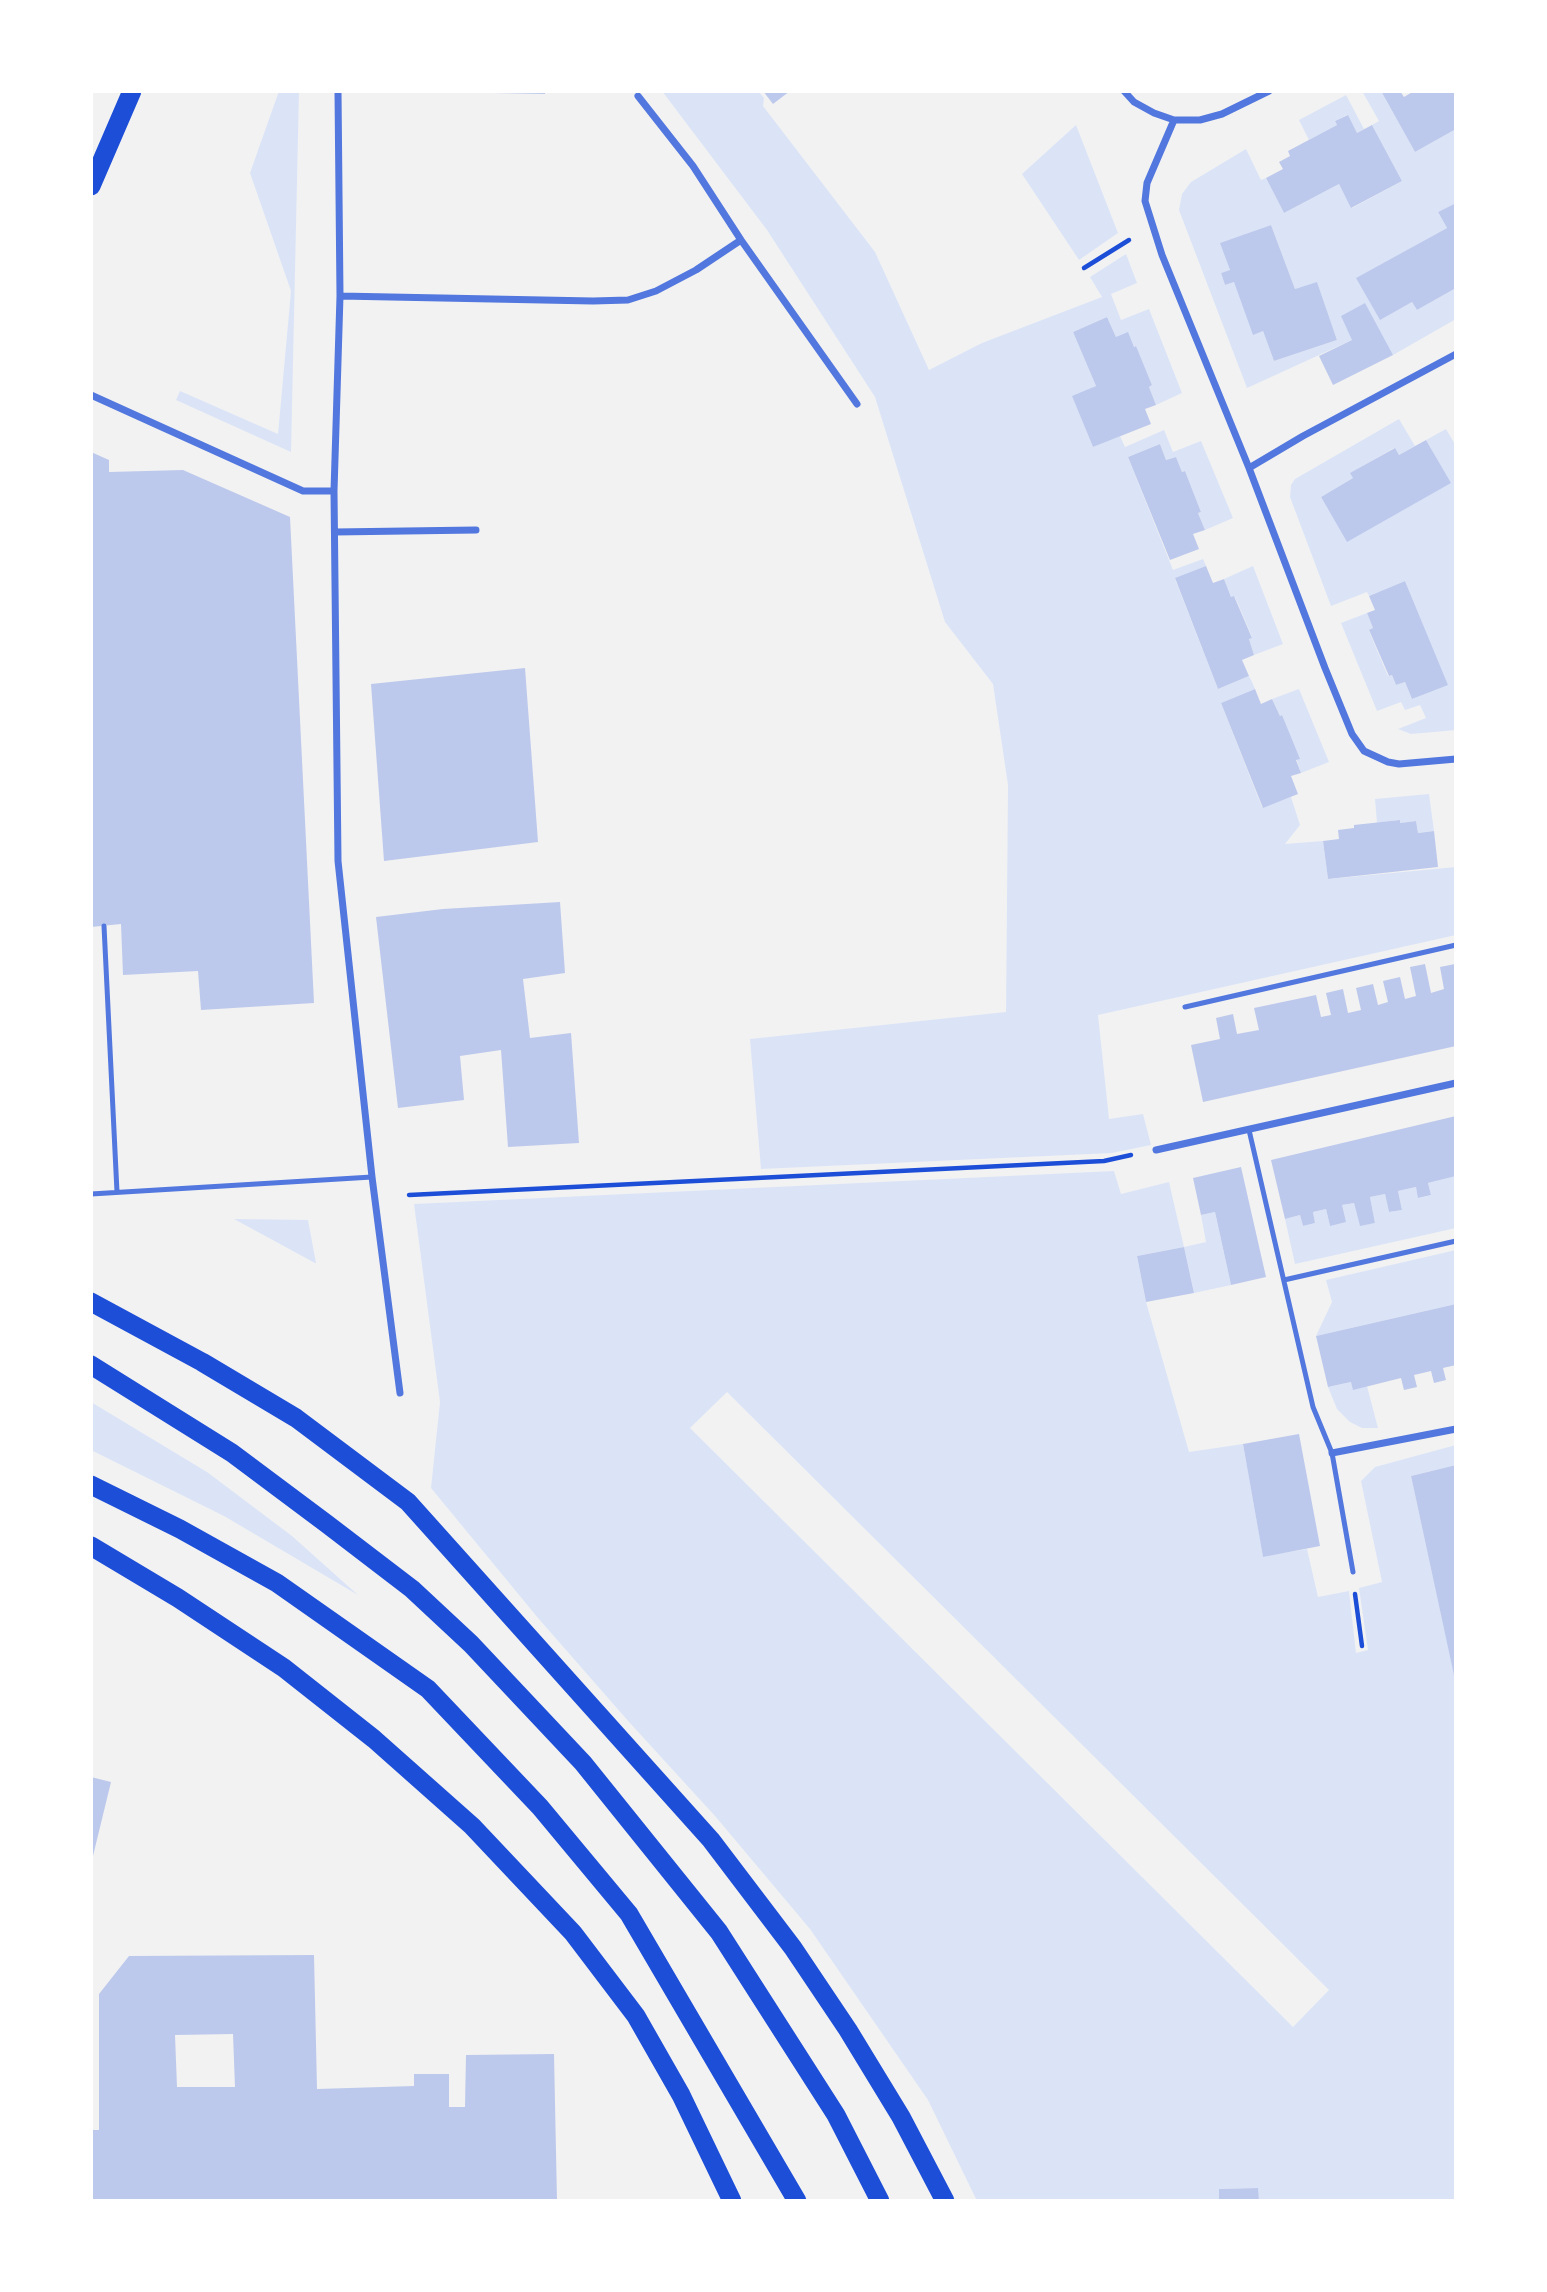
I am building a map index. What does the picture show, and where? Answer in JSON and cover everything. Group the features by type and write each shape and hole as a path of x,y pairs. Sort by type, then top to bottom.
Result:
{"highway":[{"path":"91,186 132,91"},
{"path":"91,1302 296,1418 408,1502 711,1840 793,1948 848,2030 901,2117 945,2201"},
{"path":"91,1365 232,1453 412,1589 471,1644 583,1763 719,1932 836,2116 880,2201"},
{"path":"91,1485 180,1529 277,1583 428,1689 540,1807 629,1914 797,2201"},
{"path":"91,1546 178,1598 284,1668 374,1739 472,1826 573,1933 636,2016 681,2095 732,2201"}],"street":[{"path":"338,91 340,296 334,491 338,860 372,1177 400,1393"},
{"path":"1124,91 1134,102 1174,120 1200,120 1222,114 1269,91"},
{"path":"638,96 693,166 741,240 857,404"},
{"path":"1174,120 1147,183 1146,201 1162,255 1249,468 1325,668 1358,744 1373,757 1399,764 1456,758"},
{"path":"340,296 628,300 656,290 696,270 741,240"},
{"path":"1249,468 1456,354"},
{"path":"91,395 303,491 334,491"},
{"path":"335,532 476,530"},
{"path":"1156,1150 1456,1083"},
{"path":"1332,1453 1456,1429"}],"lane":[{"path":"104,926 117,1192"},
{"path":"1185,1007 1456,945"},
{"path":"1249,1130 1313,1407 1332,1453 1353,1572"},
{"path":"91,1194 372,1177"},
{"path":"1284,1280 1456,1241"}],"path":[{"path":"1084,268 1129,240"},
{"path":"409,1195 1104,1161"},
{"path":"1353,1572 1362,1646"}],"shaded area":[{"path":"279,91 299,91 291,452 176,400 180,391 278,434 291,291 250,173"},
{"path":"662,91 758,91 764,98 763,106 875,252 929,370 982,343 1102,297 1090,277 1126,254 1137,283 1111,294 1121,320 1149,309 1182,393 1156,405 1149,387 1152,385 1136,347 1116,337 1107,317 1073,332 1096,386 1073,397 1093,447 1120,436 1125,447 1164,430 1173,452 1201,441 1233,518 1205,530 1185,471 1182,472 1176,457 1166,460 1160,444 1128,457 1173,570 1203,559 1206,566 1175,579 1218,689 1249,676 1255,689 1221,703 1262,807 1291,797 1300,825 1285,844 1323,841 1328,879 1456,867 1456,935 1098,1015 1109,1119 1143,1114 1151,1145 1112,1153 761,1169 750,1039 1006,1012 1008,785 993,684 945,622 875,397 767,230"},
{"path":"1362,91 1381,91 1415,152 1456,129 1456,203 1438,212 1447,228 1357,278 1380,319 1412,302 1417,310 1456,288 1456,319 1393,355 1352,340 1247,388 1179,210 1182,194 1191,182 1246,149 1261,180 1266,178 1284,213 1339,184 1352,208 1402,181 1372,125 1379,121","holes":["1271,225 1295,289 1317,283 1337,340 1274,361 1263,331 1234,282 1225,285 1221,273 1230,270 1221,243"]},
{"path":"1346,95 1364,129 1357,133 1347,115 1335,121 1337,125 1309,140 1299,120"},
{"path":"1076,125 1118,233 1079,260 1022,174"},
{"path":"1399,419 1415,446 1399,455 1394,448 1351,473 1353,478 1321,497 1347,541 1450,483 1426,440 1446,429 1456,446 1456,730 1411,734 1398,729 1426,718 1420,705 1405,710 1401,702 1377,711 1341,623 1367,613 1373,628 1369,631 1388,676 1392,675 1396,685 1405,682 1412,699 1447,684 1405,581 1369,596 1367,592 1331,606 1290,497 1291,485 1295,479"},
{"path":"1253,566 1283,644 1254,655 1249,639 1252,637 1224,579"},
{"path":"1299,689 1329,762 1301,773 1282,715 1280,716 1272,699"},
{"path":"1429,794 1434,831 1418,833 1416,821 1377,823 1375,799"},
{"path":"1114,1171 1121,1194 1169,1182 1184,1247 1137,1256 1146,1302 1189,1452 1243,1444 1263,1556 1307,1549 1318,1597 1349,1591 1356,1653 1368,1650 1359,1588 1382,1582 1361,1481 1375,1467 1456,1445 1456,1465 1411,1476 1456,1683 1456,2201 1259,2201 1257,2188 1219,2189 1219,2201 977,2201 928,2100 810,1929 715,1816 538,1618 431,1488 440,1402 414,1204","holes":["727,1392 1329,1990 1293,2027 690,1428"]},
{"path":"1456,1176 1456,1228 1295,1264 1285,1219 1300,1215 1303,1226 1315,1223 1313,1212 1326,1209 1330,1226 1342,1205 1354,1203 1360,1225 1375,1223 1370,1197 1385,1194 1389,1212 1402,1210 1398,1191 1416,1187 1419,1198 1431,1195 1428,1183"},
{"path":"1215,1212 1231,1285 1194,1293 1184,1247 1206,1242 1201,1215"},
{"path":"234,1219 308,1220 316,1263 315,1263"},
{"path":"1456,1250 1456,1304 1316,1336 1332,1302 1326,1280"},
{"path":"1351,1382 1367,1386 1378,1428 1362,1428 1350,1422 1337,1409 1328,1387"},
{"path":"91,1402 207,1472 292,1536 358,1595 224,1516 91,1450"}],"building":[{"path":"545,91 545,94 494,93"},
{"path":"763,91 790,91 773,104"},
{"path":"1381,91 1400,91 1404,97 1414,91 1456,91 1456,129 1415,152"},
{"path":"1348,115 1357,133 1372,125 1402,181 1351,208 1339,184 1284,213 1266,178 1283,169 1279,162 1290,156 1288,151 1337,125 1335,121"},
{"path":"1456,203 1456,288 1417,310 1412,302 1380,320 1356,278 1447,228 1438,212"},
{"path":"1271,225 1295,289 1317,282 1337,340 1274,361 1263,331 1253,335 1234,282 1225,285 1221,273 1230,270 1220,243"},
{"path":"1365,303 1393,355 1333,385 1319,356 1352,340 1341,316"},
{"path":"1107,317 1116,337 1128,332 1134,347 1136,346 1152,385 1149,387 1156,405 1145,409 1151,424 1093,447 1072,396 1096,386 1073,332"},
{"path":"1426,440 1451,483 1347,542 1321,497 1353,478 1350,473 1395,448 1399,455"},
{"path":"1160,444 1166,460 1176,457 1182,472 1185,471 1205,530 1193,534 1199,549 1170,560 1128,457"},
{"path":"91,452 109,460 109,472 183,470 290,517 314,1003 201,1010 198,971 123,975 121,924 91,927"},
{"path":"1206,566 1213,583 1224,579 1231,597 1234,596 1252,638 1249,639 1254,655 1242,660 1249,676 1218,689 1175,578"},
{"path":"1405,581 1448,685 1412,699 1405,682 1396,685 1392,675 1389,676 1369,630 1373,628 1367,613 1375,610 1369,596"},
{"path":"525,668 538,842 384,861 371,684"},
{"path":"1255,689 1261,704 1272,699 1280,716 1282,715 1300,759 1296,760 1301,773 1291,776 1298,794 1263,808 1221,703"},
{"path":"1400,820 1400,823 1416,821 1418,833 1434,831 1438,867 1328,879 1323,841 1339,839 1338,830 1354,828 1354,825"},
{"path":"560,902 565,973 523,979 530,1038 571,1033 579,1143 508,1147 501,1050 460,1056 464,1100 398,1108 376,917 443,909"},
{"path":"1425,964 1431,993 1444,989 1440,967 1455,964 1456,1046 1203,1102 1191,1045 1220,1039 1216,1018 1233,1014 1237,1034 1259,1030 1254,1008 1316,995 1321,1017 1331,1015 1326,993 1343,989 1348,1013 1361,1010 1356,988 1373,984 1378,1005 1388,1002 1383,981 1400,977 1405,999 1416,996 1410,967"},
{"path":"1456,1116 1456,1176 1428,1183 1431,1195 1418,1198 1416,1187 1398,1191 1402,1210 1389,1212 1385,1194 1370,1197 1375,1223 1360,1226 1354,1203 1342,1205 1346,1222 1330,1226 1326,1209 1313,1212 1315,1223 1303,1226 1300,1215 1285,1219 1271,1160"},
{"path":"1241,1167 1266,1277 1231,1285 1215,1212 1201,1215 1193,1178"},
{"path":"1184,1247 1194,1293 1146,1302 1137,1256"},
{"path":"1456,1304 1456,1365 1443,1368 1446,1380 1434,1383 1431,1371 1414,1375 1417,1387 1404,1390 1401,1378 1353,1390 1351,1382 1328,1387 1316,1336"},
{"path":"1299,1434 1320,1546 1263,1557 1243,1444"},
{"path":"1456,1465 1456,1680 1455,1680 1411,1476"},
{"path":"91,1777 111,1782 92,1860 91,1860"},
{"path":"314,1955 317,2089 414,2086 414,2074 449,2074 449,2107 465,2107 466,2055 554,2054 557,2201 91,2201 91,2130 99,2130 99,1994 129,1956","holes":["233,2034 235,2087 177,2087 175,2035"]},
{"path":"1258,2188 1259,2201 1219,2201 1219,2189"}]}
